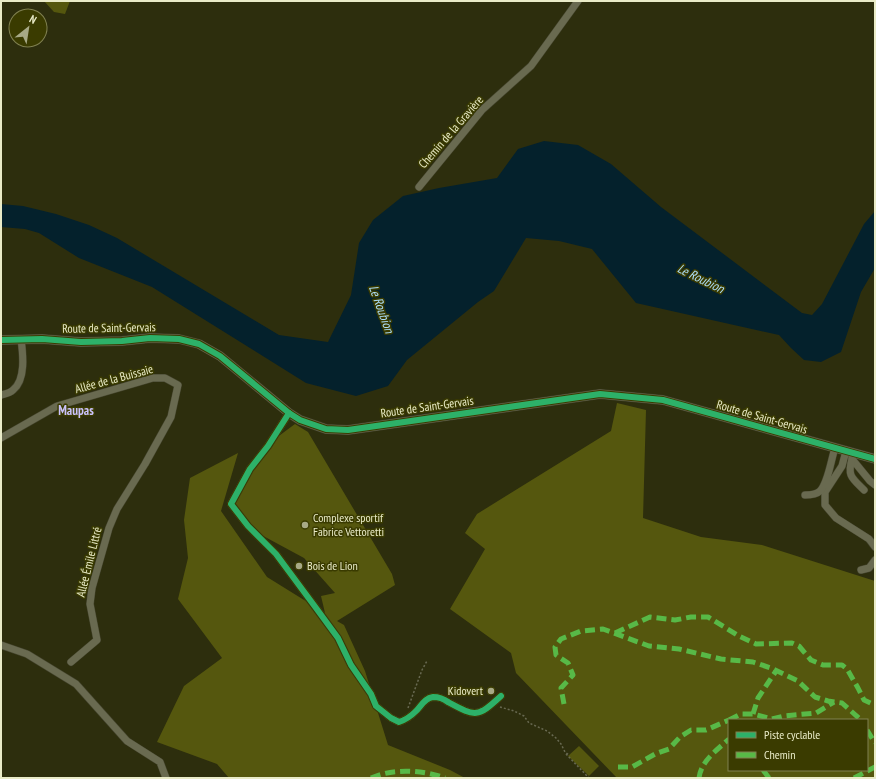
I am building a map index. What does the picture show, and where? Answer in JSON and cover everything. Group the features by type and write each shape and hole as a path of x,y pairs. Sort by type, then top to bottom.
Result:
{"street":[{"name":"Chemin de la Gravière","path":"418,187 482,110 532,66 578,1"},
{"name":"Route de Saint-Gervais","path":"1,340 42,339 81,342 122,341 150,338 179,339 199,344 220,356 300,420 326,429 348,430 600,394 663,400 835,448 850,454 875,459"},
{"path":"1,396 13,390 21,378 23,351 22,339"},
{"name":"Allée de la Buissaie","path":"1,438 57,406 153,378 165,378 178,385 171,417 145,464"},
{"path":"289,412 268,446 250,470 231,504 248,526 276,554 338,638 351,665 376,706 391,718 399,722 416,711 424,701 432,697 444,699 464,711 475,713 482,712 501,696"},
{"path":"805,495 815,494 820,491 826,479 835,448"},
{"path":"850,454 870,481 875,485"},
{"path":"850,454 850,473 864,490"},
{"path":"850,454 825,492 825,505 836,518 869,539 875,547"},
{"name":"Allée Émile Littré","path":"71,662 97,640 90,604 92,588 104,543 117,509 145,464"},
{"path":"861,570 869,568 875,560"},
{"path":"1,645 27,654 76,684 127,741 160,762 166,778"}],"path":[{"path":"404,720 422,670 427,661"},
{"path":"492,705 514,710 524,716 529,723 547,731 556,738 565,752 589,778"},
{"path":"565,752 569,755"}],"shaded area":[{"path":"44,1 70,1 65,14 54,12"},
{"path":"617,403 646,410 643,518 701,537 762,545 875,581 875,778 617,778 516,673 511,653 450,609 485,549 465,533 477,514 611,431"},
{"path":"295,424 308,432 392,574 395,585 337,621 344,625 365,671 388,745 450,770 465,778 229,778 217,764 157,742 184,686 222,658 178,599 188,558 184,520 190,478 238,453 221,511 267,577 325,613 321,596 335,593 304,558 252,530 235,506 238,491 272,441"},
{"path":"579,746 599,766 589,776 568,756"}],"water":[{"name":"Le Roubion","path":"544,141 578,145 611,164 661,207 802,313 812,315 822,304 864,224 875,211 875,268 861,292 841,352 821,362 804,360 779,335 636,303 592,249 559,241 526,238 494,291 478,302 407,360 388,386 356,396 306,383 152,287 79,258 39,233 25,229 1,227 1,204 23,206 56,214 89,225 117,238 279,335 328,342 351,295 359,243 373,220 403,196 497,178 518,149"}],"marked path":[{"path":"615,633 650,617 675,620 691,617 708,617 739,636 756,644 792,643 799,646 811,660 823,665 842,665 847,669 864,700 875,705"},
{"path":"564,704 561,688 573,675 568,663 556,655 555,647 561,639 581,631 603,629 649,646 679,649 721,659 753,662 771,668 798,681 815,697 842,703 860,719"},
{"path":"753,714 758,698 776,671"},
{"path":"772,719 784,716 816,713 834,702"},
{"path":"731,719 741,714 753,714 772,719"},
{"path":"618,767 632,767 655,754 669,749 680,737 691,730 706,730 728,720"},
{"path":"868,732 875,743"},
{"path":"699,778 700,772 706,761 728,740"},
{"path":"868,771 875,767"},
{"path":"371,778 398,771 427,773 445,778"},
{"path":"764,771 769,778"},
{"path":"854,778 867,771"}],"cycle path":[{"path":"1,340 42,339 81,342 122,341 150,338 179,339 199,344 220,356 289,413 300,420 326,429 348,430 600,394 663,400 875,459"},
{"path":"289,413 268,446 250,469 231,504 248,526 276,554 338,638 351,665 371,694 376,706 391,718 399,722 411,715 425,701 433,697 441,698 465,710 476,713 487,708 501,696"}],"place":[{"name":"Complexe sportif Fabrice Vettoretti","path":"305,525"},
{"name":"Bois de Lion","path":"299,566"},
{"name":"Kidovert","path":"491,691"}],"district":[{"name":"Maupas","path":"76,410"}]}
